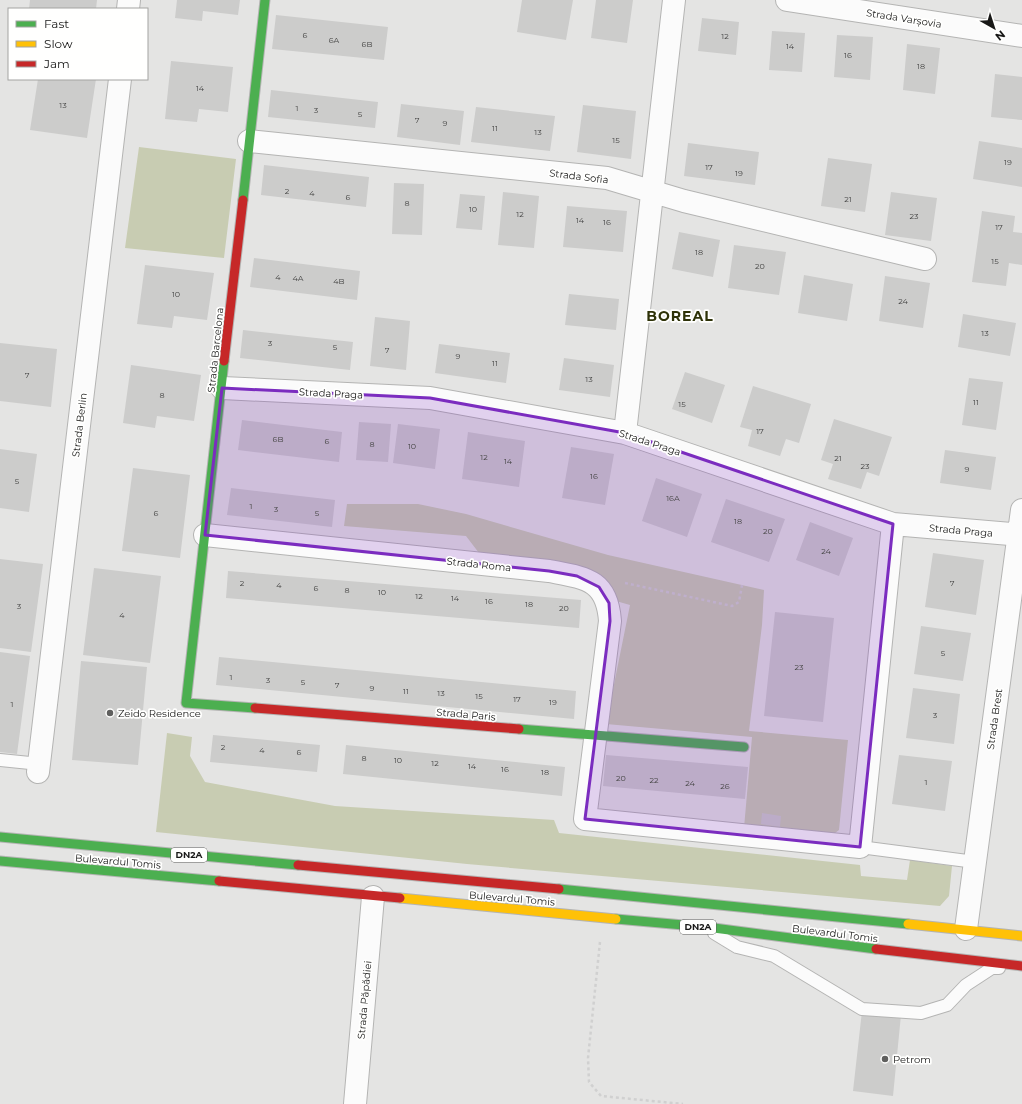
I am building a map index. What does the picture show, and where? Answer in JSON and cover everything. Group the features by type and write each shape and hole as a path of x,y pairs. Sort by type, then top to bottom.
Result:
{"main road":[{"name":"Strada Barcelona","path":"186,703 265,0"},
{"name":"Strada Paris","path":"186,703 744,747"},
{"name":"Bulevardul Tomis","path":"0,837 780,910 1022,936"},
{"name":"Bulevardul Tomis","path":"0,861 706,927 838,945 1022,966"}],"street":[{"path":"625,433 674,0"},
{"name":"Strada Varșovia","path":"787,0 873,7 1022,36"},
{"name":"Strada Berlin","path":"34,767 120,80"},
{"name":"Strada Sofia","path":"249,141 607,178 684,201 924,259"},
{"name":"Strada Praga","path":"222,388 430,398 625,433 894,524 1020,534"},
{"name":"Strada Brest","path":"966,929 1022,510"},
{"path":"599,587 608,603 610,621 585,819 860,847 894,524"},
{"name":"Strada Roma","path":"205,535 549,571 577,576 599,587"},
{"name":"Strada Păpădiei","path":"355,1104 373,897"}],"lane":[{"path":"0,760 34,767"},
{"path":"860,847 975,862"},
{"path":"706,927 736,947 774,956 862,1009 922,1013 947,1005 966,985 992,968 1022,966"}],"path":[{"path":"599,587 611,580 732,606 739,602 742,585"},
{"path":"603,918 588,1058 589,1082 601,1096 684,1104"}],"highlighted area":[{"path":"222,388 430,398 625,433 893,524 860,847 585,819 610,621 609,603 599,587 577,576 549,571 205,535"}],"green space":[{"path":"139,147 236,159 224,258 125,248"},
{"path":"347,504 418,504 466,514 608,555 764,590 762,625 749,731 848,740 839,830 827,839 744,828 752,737 606,724 630,605 616,601 589,574 479,553 466,536 344,526"},
{"path":"167,733 192,737 190,756 205,782 335,806 554,820 559,833 860,865 861,876 907,880 910,860 952,866 949,896 940,906 467,864 156,832"}],"building":[{"path":"30,0 97,0 96,8 29,8"},
{"path":"177,0 240,0 238,15 203,11 202,21 175,18"},
{"path":"522,0 573,0 566,40 517,32"},
{"path":"596,0 633,0 627,43 591,38"},
{"path":"276,15 388,27 384,60 272,49"},
{"path":"702,18 739,22 736,55 698,51"},
{"path":"772,31 805,33 802,72 769,70"},
{"path":"837,35 873,37 870,80 834,77"},
{"path":"907,44 940,48 935,94 903,90"},
{"path":"171,61 233,67 228,112 199,109 197,122 165,119"},
{"path":"995,74 1022,77 1022,120 991,117"},
{"path":"38,80 96,80 87,138 30,130"},
{"path":"271,90 378,102 375,128 268,117"},
{"path":"401,104 464,111 460,145 397,137"},
{"path":"583,105 636,111 631,159 577,152"},
{"path":"476,107 555,116 550,151 471,142"},
{"path":"979,141 1022,148 1022,187 973,179"},
{"path":"688,143 759,152 755,185 684,176"},
{"path":"828,158 872,164 865,212 821,206"},
{"path":"264,165 369,177 366,207 261,195"},
{"path":"394,183 424,184 422,235 392,234"},
{"path":"503,192 539,196 534,248 498,245"},
{"path":"891,192 937,198 931,241 885,235"},
{"path":"460,194 485,196 482,230 456,228"},
{"path":"567,206 627,211 623,252 563,247"},
{"path":"982,211 1015,216 1013,232 1022,233 1022,265 1009,263 1006,286 972,282"},
{"path":"679,232 720,240 713,277 672,269"},
{"path":"734,245 786,252 779,295 728,288"},
{"path":"254,258 360,271 357,300 250,287"},
{"path":"145,265 214,273 207,320 174,316 172,328 137,324"},
{"path":"804,275 853,284 847,321 798,313"},
{"path":"885,276 930,283 923,328 879,321"},
{"path":"569,294 619,299 616,330 565,325"},
{"path":"963,314 1016,323 1010,356 958,347"},
{"path":"375,317 410,321 406,370 370,366"},
{"path":"243,330 353,342 350,370 240,358"},
{"path":"0,343 57,349 51,407 0,401"},
{"path":"439,344 510,353 506,383 435,373"},
{"path":"564,358 614,365 610,397 559,390"},
{"path":"131,365 201,375 194,421 157,416 155,428 123,423"},
{"path":"685,372 725,385 712,423 672,409"},
{"path":"969,378 1003,382 996,430 962,425"},
{"path":"753,386 811,404 799,443 786,439 780,456 748,446 752,430 740,427"},
{"path":"834,419 892,437 879,476 867,472 861,489 828,479 833,464 821,460"},
{"path":"242,420 342,432 339,462 238,450"},
{"path":"359,422 391,424 388,462 356,460"},
{"path":"398,424 440,429 435,469 393,463"},
{"path":"468,432 525,441 519,487 462,479"},
{"path":"571,447 614,454 605,505 562,498"},
{"path":"0,449 37,454 29,512 0,508"},
{"path":"945,450 996,457 991,490 940,483"},
{"path":"133,468 190,475 180,558 122,551"},
{"path":"656,478 702,494 687,537 642,521"},
{"path":"231,488 335,500 332,527 227,515"},
{"path":"726,499 785,519 769,562 711,542"},
{"path":"810,522 853,538 839,576 796,560"},
{"path":"933,553 984,560 976,615 925,607"},
{"path":"0,559 43,564 31,652 0,648"},
{"path":"94,568 161,576 150,663 83,655"},
{"path":"228,571 581,600 579,628 226,598"},
{"path":"775,612 834,618 823,722 764,716"},
{"path":"921,626 971,633 963,681 914,674"},
{"path":"0,652 30,656 17,754 0,752"},
{"path":"219,657 576,691 574,719 216,685"},
{"name":"Zeido Residence","path":"81,661 147,667 138,765 72,760"},
{"path":"913,688 960,694 954,744 906,738"},
{"path":"213,735 320,745 317,772 210,762"},
{"path":"346,745 565,767 562,796 343,774"},
{"path":"606,755 748,767 745,799 603,786"},
{"path":"899,755 952,761 945,811 892,804"},
{"path":"762,813 781,816 780,827 761,824"},
{"path":"862,1011 901,1015 893,1096 853,1091"}],"traffic: fast":[{"path":"243,200 265,0"},
{"path":"224,361 186,703 255,708"},
{"path":"519,729 744,747"},
{"path":"0,837 298,865"},
{"path":"0,861 219,881"},
{"path":"559,889 908,924"},
{"path":"616,919 706,927 876,949"}],"traffic: slow":[{"path":"400,898 616,919"},
{"path":"908,924 1022,936"}],"traffic: jam":[{"path":"224,361 243,200"},
{"path":"255,708 519,729"},
{"path":"298,865 559,889"},
{"path":"219,881 400,898"},
{"path":"876,949 1022,966"}],"place":[{"name":"Zeido Residence","path":"110,713"},
{"name":"Petrom","path":"885,1059"}],"district":[{"name":"BOREAL","path":"680,316"}]}
